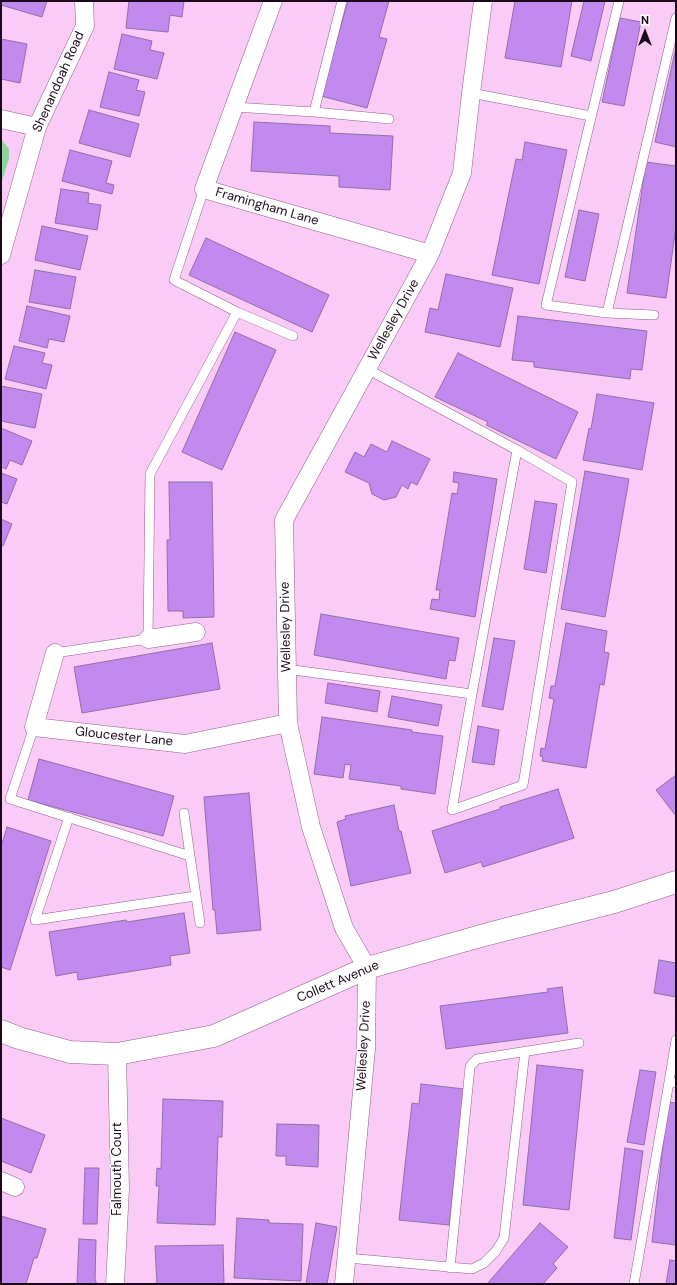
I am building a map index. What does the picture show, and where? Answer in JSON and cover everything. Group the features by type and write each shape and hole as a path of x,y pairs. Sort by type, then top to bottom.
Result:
{"street":[{"name":"Shenandoah Road","path":"1,255 37,127 85,26 84,1"},
{"name":"Framingham Lane","path":"273,1 204,189 430,254"},
{"name":"Wellesley Drive","path":"344,1284 366,1049 367,968 344,928 313,834 288,723 284,520 430,254 462,173 483,1"},
{"path":"1,119 37,127"},
{"path":"148,639 196,632"},
{"path":"34,727 55,653"},
{"name":"Gloucester Lane","path":"34,727 185,744 288,723"},
{"name":"Collett Avenue","path":"1,1031 18,1038 70,1052 117,1054 214,1036 367,968 488,934 614,902 676,882"},
{"name":"Falmouth Court","path":"115,1284 120,1188 117,1054"}],"lane":[{"path":"314,112 342,1"},
{"path":"619,1 546,305 607,312 654,314"},
{"path":"607,312 676,18"},
{"path":"471,93 591,116"},
{"path":"234,107 389,119"},
{"path":"204,189 174,280 237,312 293,336"},
{"path":"55,653 148,639 150,474 237,312"},
{"path":"367,369 517,450 572,482 523,785 452,810 517,450"},
{"path":"286,669 472,694"},
{"path":"34,727 10,799 190,856"},
{"path":"184,813 200,923"},
{"path":"69,818 35,920 195,896"},
{"path":"634,1284 672,1082 676,1040"},
{"path":"450,1268 470,1067 477,1059 579,1043"},
{"path":"347,1258 472,1269 484,1263 496,1251 504,1238 525,1051"}],"green space":[{"path":"1,139 9,149 9,158 1,184"}],"building":[{"path":"1,1 47,1 42,17 1,5"},
{"path":"129,1 184,1 182,17 170,15 168,32 126,28"},
{"path":"348,1 389,1 379,37 387,39 367,108 321,96"},
{"path":"515,1 572,1 561,67 505,58"},
{"path":"584,1 605,1 591,61 571,56"},
{"path":"620,18 641,22 624,106 602,102"},
{"path":"122,34 152,41 150,50 164,53 157,79 114,69"},
{"path":"1,39 27,44 20,83 1,79"},
{"path":"676,47 676,147 655,142"},
{"path":"109,72 139,80 136,90 145,92 139,116 100,107"},
{"path":"89,110 139,124 130,157 79,143"},
{"path":"254,122 330,126 330,133 393,136 390,190 339,187 339,176 251,171"},
{"path":"525,142 567,150 539,284 492,275 516,159 522,160"},
{"path":"70,150 112,161 106,183 114,185 112,194 62,181"},
{"path":"646,162 676,166 676,227 666,298 627,293"},
{"path":"61,189 89,193 88,203 101,205 97,230 55,223"},
{"path":"579,210 599,214 585,281 565,277"},
{"path":"42,226 88,236 80,270 35,260"},
{"path":"206,238 329,295 312,332 189,275"},
{"path":"35,270 76,277 70,309 29,302"},
{"path":"446,274 513,288 500,347 425,332 430,308 438,310"},
{"path":"27,306 70,316 64,342 49,339 47,348 19,341"},
{"path":"518,316 647,331 642,370 631,369 630,379 534,367 534,362 512,360"},
{"path":"235,332 276,350 222,470 182,452"},
{"path":"14,346 45,353 42,363 52,365 46,389 5,379"},
{"path":"458,353 578,412 556,459 486,425 488,422 435,397"},
{"path":"1,386 42,394 35,428 1,421"},
{"path":"597,394 654,403 642,470 583,460 589,428 591,429"},
{"path":"1,428 32,441 22,465 10,460 6,469 1,467"},
{"path":"392,441 430,459 417,485 411,482 408,489 402,485 396,497 384,500 372,494 369,483 345,472 355,452 364,457 371,444 387,452"},
{"path":"585,471 629,479 605,617 561,609"},
{"path":"454,472 497,479 475,617 430,609 432,599 439,600 440,590 436,590 452,493 457,494 459,483 453,482"},
{"path":"1,473 17,479 7,504 1,502"},
{"path":"169,482 212,482 214,617 183,618 183,611 168,611 167,540 170,540"},
{"path":"535,501 557,504 546,573 524,569"},
{"path":"1,519 12,524 3,546 1,545"},
{"path":"321,614 459,638 455,661 449,660 446,679 314,655"},
{"path":"566,623 607,631 604,652 609,653 604,685 600,684 586,768 542,761 543,757 540,756 541,748 545,749 554,699 549,698 551,686 555,686"},
{"path":"494,638 515,641 503,710 482,706"},
{"path":"212,643 220,689 82,713 74,667"},
{"path":"328,683 380,691 377,712 325,703"},
{"path":"392,696 442,705 438,726 388,717"},
{"path":"322,717 443,736 435,794 401,789 401,786 349,779 351,765 345,764 343,778 314,774"},
{"path":"478,726 499,730 494,765 472,762"},
{"path":"39,759 174,796 163,836 28,800"},
{"path":"676,775 676,816 656,790"},
{"path":"558,789 574,838 483,867 481,862 445,873 432,831 500,809 500,807"},
{"path":"249,793 261,930 217,934 215,910 213,910 204,797"},
{"path":"394,805 399,831 401,831 411,873 351,886 337,822 346,819 345,816"},
{"path":"7,827 51,841 10,970 1,967 1,847"},
{"path":"184,913 190,953 170,956 171,965 78,980 77,972 56,976 49,932"},
{"path":"659,960 676,963 676,997 654,993"},
{"path":"562,987 568,1033 446,1049 440,1006 548,992 547,989"},
{"path":"537,1065 583,1070 569,1210 523,1205"},
{"path":"640,1070 656,1072 644,1145 627,1142"},
{"path":"421,1084 464,1089 449,1225 399,1220 412,1103 419,1104"},
{"path":"163,1099 223,1101 222,1137 218,1137 215,1225 157,1223 159,1186 156,1186 157,1168 161,1169"},
{"path":"668,1102 676,1103 676,1245 652,1242"},
{"path":"1,1118 45,1135 31,1173 1,1161"},
{"path":"277,1124 319,1125 318,1167 286,1165 286,1156 276,1156"},
{"path":"625,1148 643,1151 631,1240 614,1238"},
{"path":"85,1168 99,1168 97,1224 83,1224"},
{"path":"1,1216 46,1229 37,1258 34,1258 26,1284 1,1284"},
{"path":"237,1218 269,1220 269,1223 303,1224 301,1281 234,1278"},
{"path":"316,1223 337,1227 327,1284 306,1284"},
{"path":"540,1223 568,1247 553,1264 557,1268 543,1284 487,1284"},
{"path":"79,1239 96,1240 96,1284 77,1284"},
{"path":"223,1245 224,1284 157,1284 155,1246"},
{"path":"670,1260 676,1261 676,1284 666,1284"}]}
